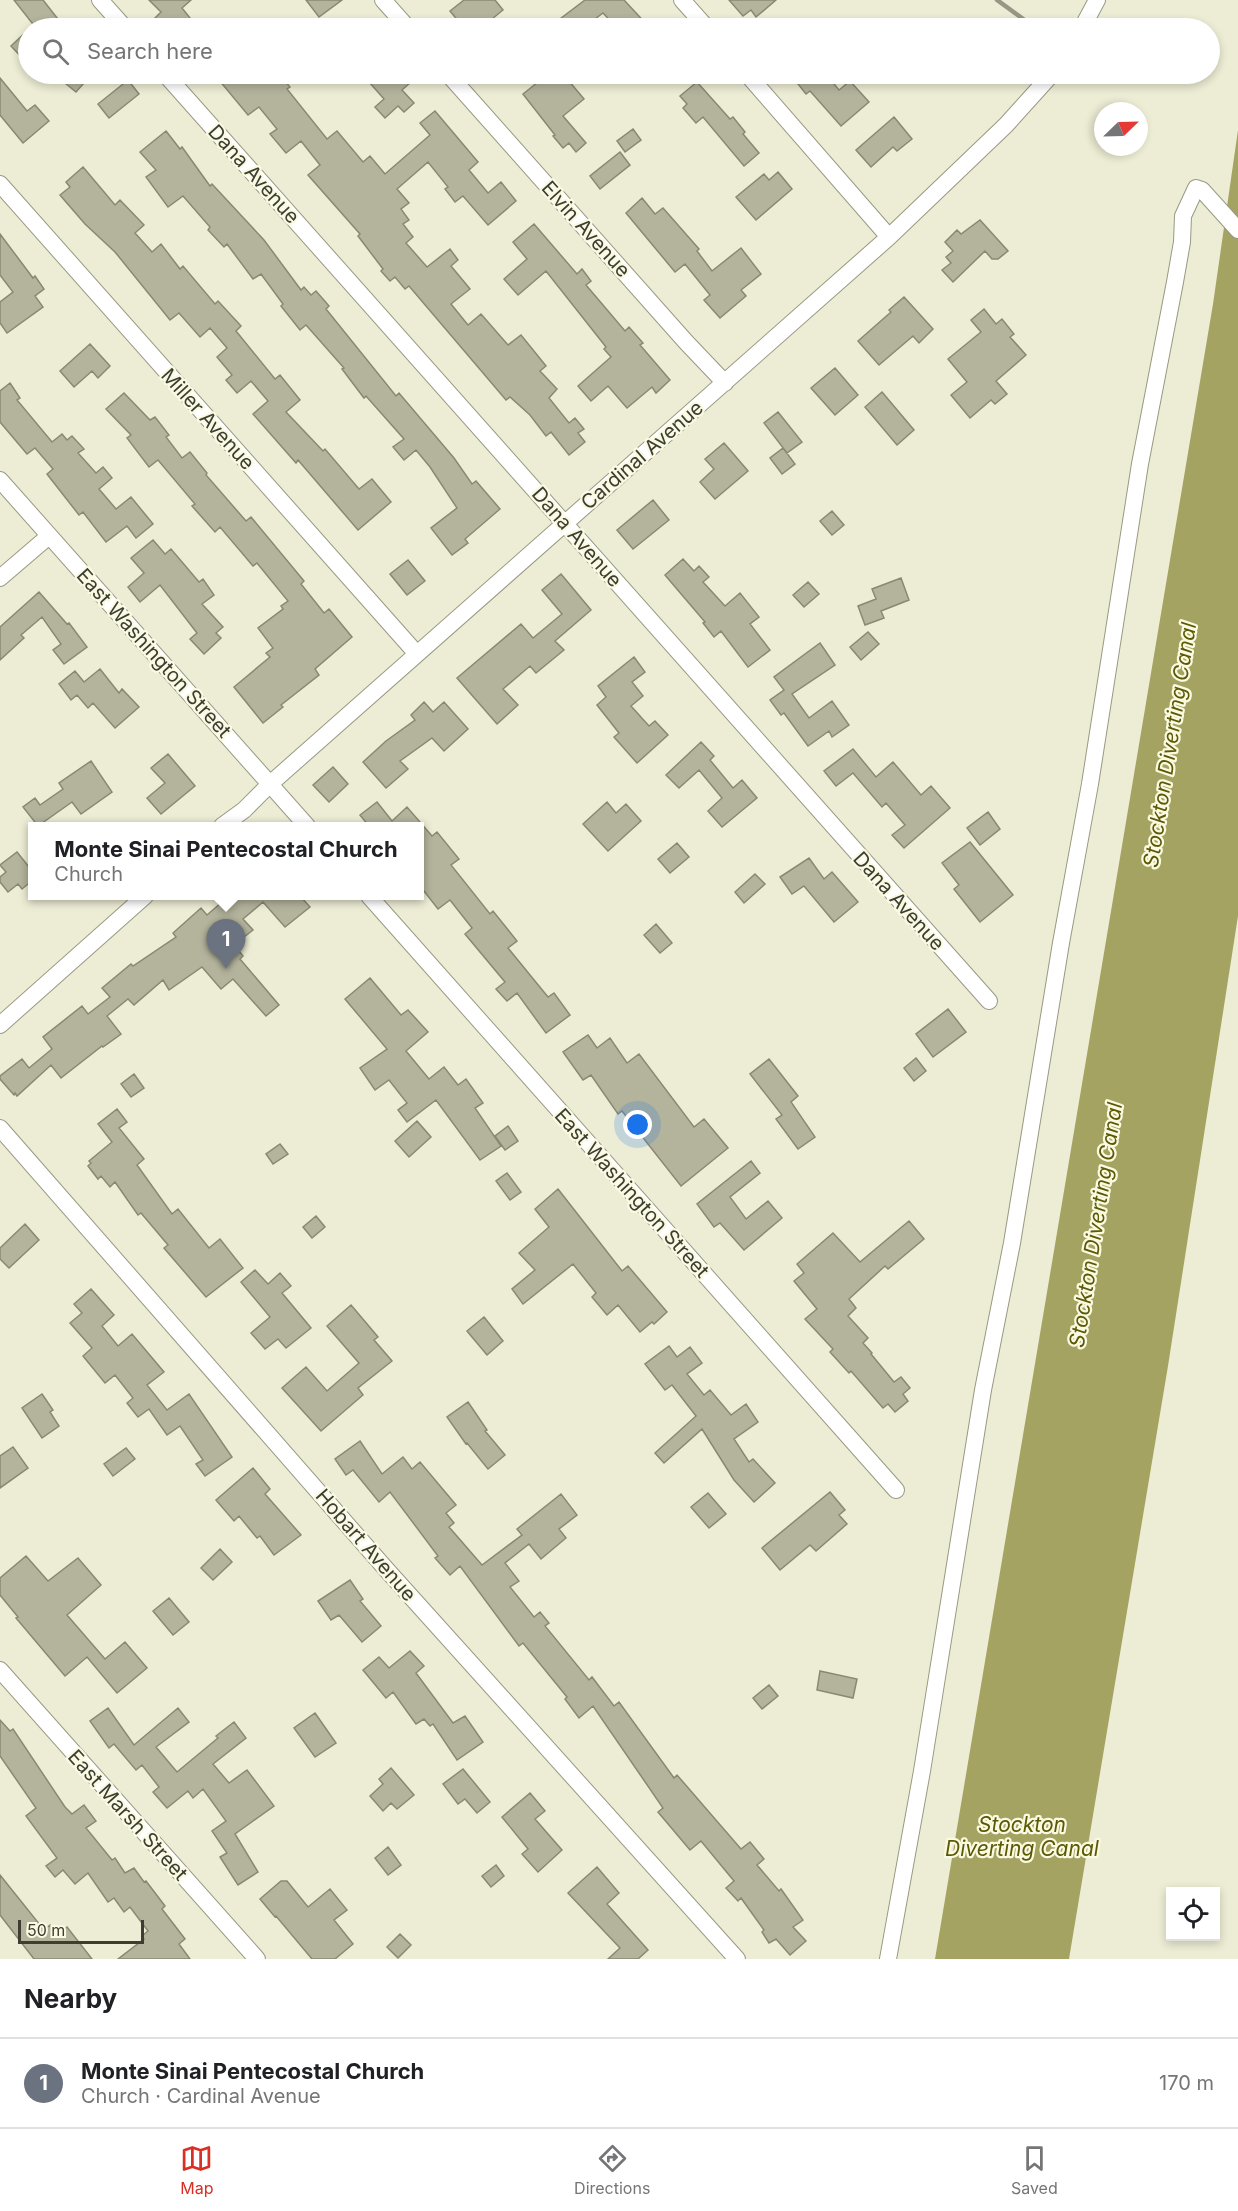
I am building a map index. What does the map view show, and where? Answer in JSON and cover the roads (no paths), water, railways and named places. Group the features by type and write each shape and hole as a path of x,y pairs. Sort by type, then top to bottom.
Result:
{"street":[{"path":"100,0 116,18"},
{"path":"383,0 399,18"},
{"path":"682,0 698,18"},
{"path":"1087,18 1097,0"},
{"name":"Dana Avenue","path":"174,84 989,1001"},
{"name":"Elvin Avenue","path":"457,84 724,383"},
{"path":"756,84 889,237"},
{"name":"Cardinal Avenue","path":"228,822 244,810 270,784 889,237 1006,125 1043,84"},
{"name":"Miller Avenue","path":"0,184 417,654"},
{"path":"888,1959 922,1771 983,1390 1012,1243 1061,943 1090,784 1140,464 1182,242 1183,216 1196,188 1202,190 1238,231"},
{"name":"East Washington Street","path":"0,480 303,822"},
{"path":"0,578 49,536"},
{"path":"0,1025 141,900"},
{"name":"East Washington Street","path":"373,900 896,1490"},
{"name":"Hobart Avenue","path":"0,1128 386,1569 737,1959"},
{"name":"East Marsh Street","path":"0,1670 256,1959"}],"water":[{"name":"Stockton Diverting Canal","path":"1238,130 1238,916 1168,1366 1069,1959 935,1959 1213,304"}],"railway":[{"path":"997,0 1022,18"}],"place":[{"name":"Monte Sinai Pentecostal Church","path":"226,969"}]}
